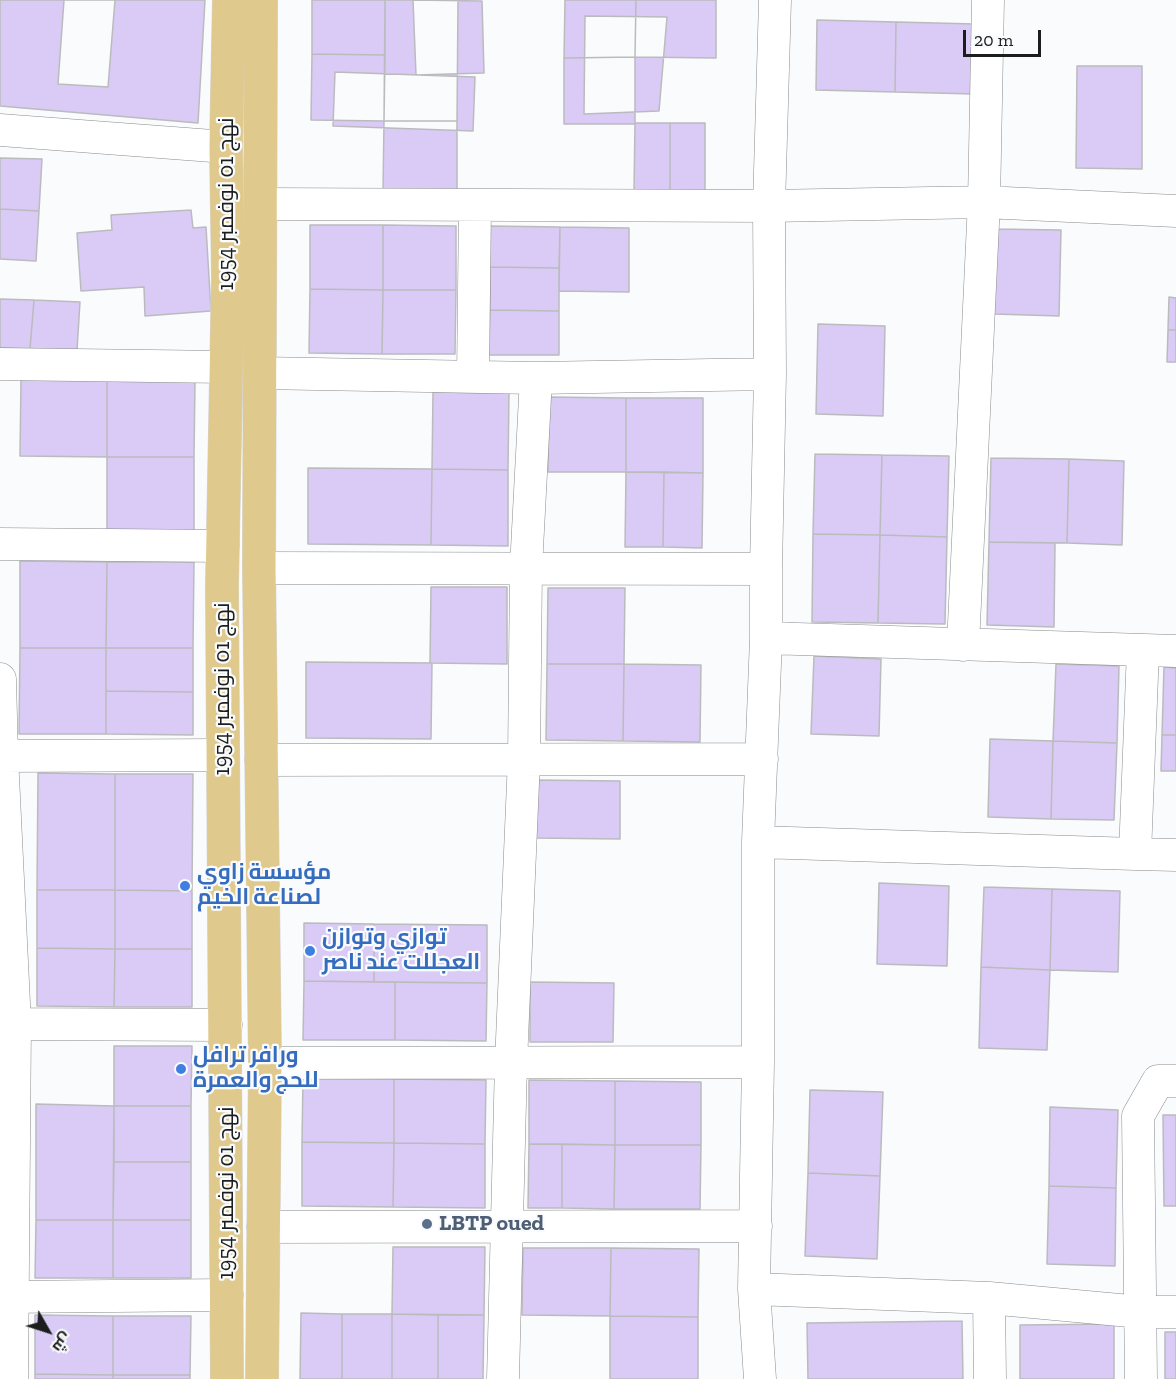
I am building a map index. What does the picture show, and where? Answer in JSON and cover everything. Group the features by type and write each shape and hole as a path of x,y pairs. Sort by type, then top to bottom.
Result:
{"main road":[{"name":"نهج 01 نوفمبر 1954","path":"227,1379 223,546 228,277 226,147 229,0"},
{"name":"نهج 01 نوفمبر 1954","path":"261,0 259,568 265,1063 261,1379"}],"street":[{"path":"760,1379 754,1289 758,1062 758,842 766,638 770,206 775,0"},
{"path":"963,645 984,202 988,0"},
{"path":"0,130 226,147"},
{"path":"262,204 770,206 984,202 1176,211"},
{"path":"473,376 476,206"},
{"path":"0,364 226,367"},
{"path":"260,373 536,378 770,374"},
{"path":"503,1379 511,1063 524,759 526,568 536,378"},
{"path":"0,544 223,546"},
{"path":"259,568 766,569"},
{"path":"766,638 1176,651"},
{"path":"1135,854 1143,650"},
{"path":"0,679 8,1024 6,1297 12,1379"},
{"path":"1,756 223,755"},
{"path":"261,760 762,759"},
{"path":"758,842 1176,855"},
{"path":"8,1024 226,1025"},
{"path":"265,1063 758,1062"},
{"path":"1141,1379 1138,1116 1158,1081 1176,1081"},
{"path":"263,1227 756,1226"},
{"path":"754,1289 989,1298 1141,1312 1176,1312"},
{"path":"6,1297 227,1295"},
{"path":"989,1298 990,1379"}],"building":[{"path":"0,0 205,0 198,123 0,106"},
{"path":"64,0 115,0 108,87 58,84"},
{"path":"312,0 385,0 385,55 312,54"},
{"path":"385,0 458,0 457,121 384,121"},
{"path":"413,0 482,1 484,73 416,75"},
{"path":"565,0 636,0 635,57 564,58"},
{"path":"636,0 716,0 716,58 635,57"},
{"path":"585,16 667,17 659,111 584,114"},
{"path":"817,20 896,22 895,92 816,90"},
{"path":"896,22 975,24 974,94 895,92"},
{"path":"312,54 385,55 384,121 311,120"},
{"path":"635,57 635,124 564,124 564,58"},
{"path":"1077,66 1142,66 1142,169 1076,168"},
{"path":"335,72 475,77 473,131 333,126"},
{"path":"384,121 457,121 457,191 383,191"},
{"path":"635,123 670,123 670,193 634,192"},
{"path":"670,123 705,123 705,193 670,193"},
{"path":"0,158 42,159 39,211 0,209"},
{"path":"0,209 39,211 36,261 0,259"},
{"path":"191,210 193,228 206,227 211,311 145,316 144,287 81,291 77,233 112,230 111,215"},
{"path":"310,225 383,225 383,290 310,289"},
{"path":"383,225 456,226 456,290 383,290"},
{"path":"490,226 560,227 559,268 490,267"},
{"path":"560,227 629,228 629,292 559,291"},
{"path":"996,229 1061,230 1059,316 994,314"},
{"path":"490,267 559,268 559,311 490,310"},
{"path":"310,289 383,290 382,354 309,353"},
{"path":"383,290 456,290 455,354 382,354"},
{"path":"1169,297 1176,298 1176,330 1168,330"},
{"path":"0,299 34,300 30,349 0,348"},
{"path":"34,300 80,302 77,350 30,349"},
{"path":"490,310 559,311 559,355 489,355"},
{"path":"818,324 885,326 883,416 816,414"},
{"path":"1168,330 1176,330 1176,362 1167,362"},
{"path":"21,380 107,380 107,457 20,456"},
{"path":"107,380 195,381 194,457 107,457"},
{"path":"433,392 509,393 508,470 432,469"},
{"path":"549,397 626,398 626,472 548,472"},
{"path":"626,398 703,398 703,473 626,472"},
{"path":"815,454 882,455 880,535 813,534"},
{"path":"882,455 949,456 947,537 880,535"},
{"path":"107,457 194,457 194,534 107,533"},
{"path":"991,458 1069,459 1067,543 989,542"},
{"path":"1069,459 1124,461 1122,545 1067,543"},
{"path":"308,468 432,469 431,545 308,544"},
{"path":"432,469 508,470 508,546 431,545"},
{"path":"626,472 664,472 663,547 625,547"},
{"path":"664,472 703,473 702,548 663,547"},
{"path":"813,534 880,535 878,623 812,622"},
{"path":"880,535 947,537 945,624 878,623"},
{"path":"989,542 1055,543 1054,627 987,625"},
{"path":"20,561 107,562 106,648 20,648"},
{"path":"107,562 194,562 193,648 106,648"},
{"path":"431,587 507,587 507,664 430,663"},
{"path":"548,588 625,588 624,664 547,664"},
{"path":"20,648 106,648 106,734 19,734"},
{"path":"106,648 193,648 193,692 106,691"},
{"path":"814,656 881,659 879,736 811,734"},
{"path":"306,662 432,663 431,739 306,738"},
{"path":"547,664 624,664 623,741 546,740"},
{"path":"624,664 701,665 700,742 623,741"},
{"path":"1056,664 1119,666 1117,743 1053,741"},
{"path":"1164,667 1176,668 1176,735 1162,735"},
{"path":"106,691 193,692 193,735 106,734"},
{"path":"1162,735 1176,735 1176,771 1161,771"},
{"path":"990,739 1053,741 1051,819 988,817"},
{"path":"1053,741 1117,743 1114,820 1051,819"},
{"path":"38,773 115,774 115,890 37,890"},
{"path":"115,774 193,774 192,891 115,890"},
{"path":"534,780 620,781 620,839 534,838"},
{"path":"879,883 949,886 947,966 877,964"},
{"path":"984,887 1052,889 1050,970 981,967"},
{"path":"1052,889 1120,891 1118,972 1050,970"},
{"path":"37,890 115,890 115,949 37,948"},
{"path":"115,890 192,891 192,949 115,949"},
{"path":"304,923 374,924 374,982 304,981"},
{"path":"374,924 487,925 487,983 374,982"},
{"path":"37,948 115,949 114,1007 37,1006"},
{"path":"115,949 192,949 192,1007 114,1007"},
{"path":"981,967 1050,970 1047,1050 979,1048"},
{"path":"304,981 395,982 395,1040 303,1040"},
{"path":"395,982 487,983 486,1041 395,1040"},
{"path":"530,982 614,983 613,1042 530,1042"},
{"path":"114,1046 192,1046 191,1106 114,1106"},
{"path":"303,1078 394,1079 394,1143 302,1142"},
{"path":"394,1079 486,1080 485,1144 394,1143"},
{"path":"529,1080 615,1081 615,1145 529,1144"},
{"path":"615,1081 701,1082 701,1145 615,1145"},
{"path":"810,1090 883,1092 880,1176 808,1173"},
{"path":"36,1104 114,1106 113,1220 36,1220"},
{"path":"114,1106 191,1106 191,1162 114,1162"},
{"path":"1050,1107 1118,1110 1116,1188 1049,1186"},
{"path":"1163,1115 1176,1115 1176,1206 1164,1206"},
{"path":"302,1142 394,1143 393,1207 302,1206"},
{"path":"394,1143 485,1144 485,1208 393,1207"},
{"path":"529,1144 562,1144 562,1208 528,1208"},
{"path":"562,1144 615,1145 614,1209 562,1208"},
{"path":"615,1145 701,1145 700,1209 614,1209"},
{"path":"114,1162 191,1162 191,1220 113,1220"},
{"path":"808,1173 880,1176 877,1259 805,1256"},
{"path":"1049,1186 1116,1188 1115,1266 1047,1264"},
{"path":"36,1220 113,1220 113,1278 35,1278"},
{"path":"113,1220 191,1220 191,1278 113,1278"},
{"path":"393,1247 485,1247 484,1315 392,1314"},
{"path":"523,1248 611,1248 610,1316 522,1315"},
{"path":"611,1248 699,1249 698,1317 610,1316"},
{"path":"301,1313 342,1314 342,1379 300,1379"},
{"path":"342,1314 392,1314 392,1379 342,1379"},
{"path":"392,1314 438,1315 438,1379 392,1379"},
{"path":"35,1315 113,1316 113,1375 35,1374"},
{"path":"438,1315 484,1315 483,1379 438,1379"},
{"path":"113,1316 191,1316 190,1375 113,1375"},
{"path":"610,1316 698,1317 698,1379 610,1379"},
{"path":"962,1321 963,1379 808,1379 807,1323"},
{"path":"1114,1324 1114,1379 1020,1379 1020,1325"},
{"path":"1165,1332 1176,1332 1176,1379 1165,1379"},
{"path":"35,1374 113,1375 113,1379 35,1379"},
{"path":"113,1375 190,1375 190,1379 113,1379"}],"place":[{"name":"مؤسسة زاوي لصناعة الخيم","path":"185,886"},
{"name":"توازي وتوازن العجللت عند ناصر","path":"310,951"},
{"name":"ورافر ترافل للحج والعمرة","path":"181,1069"},
{"name":"LBTP oued","path":"427,1224"}]}
